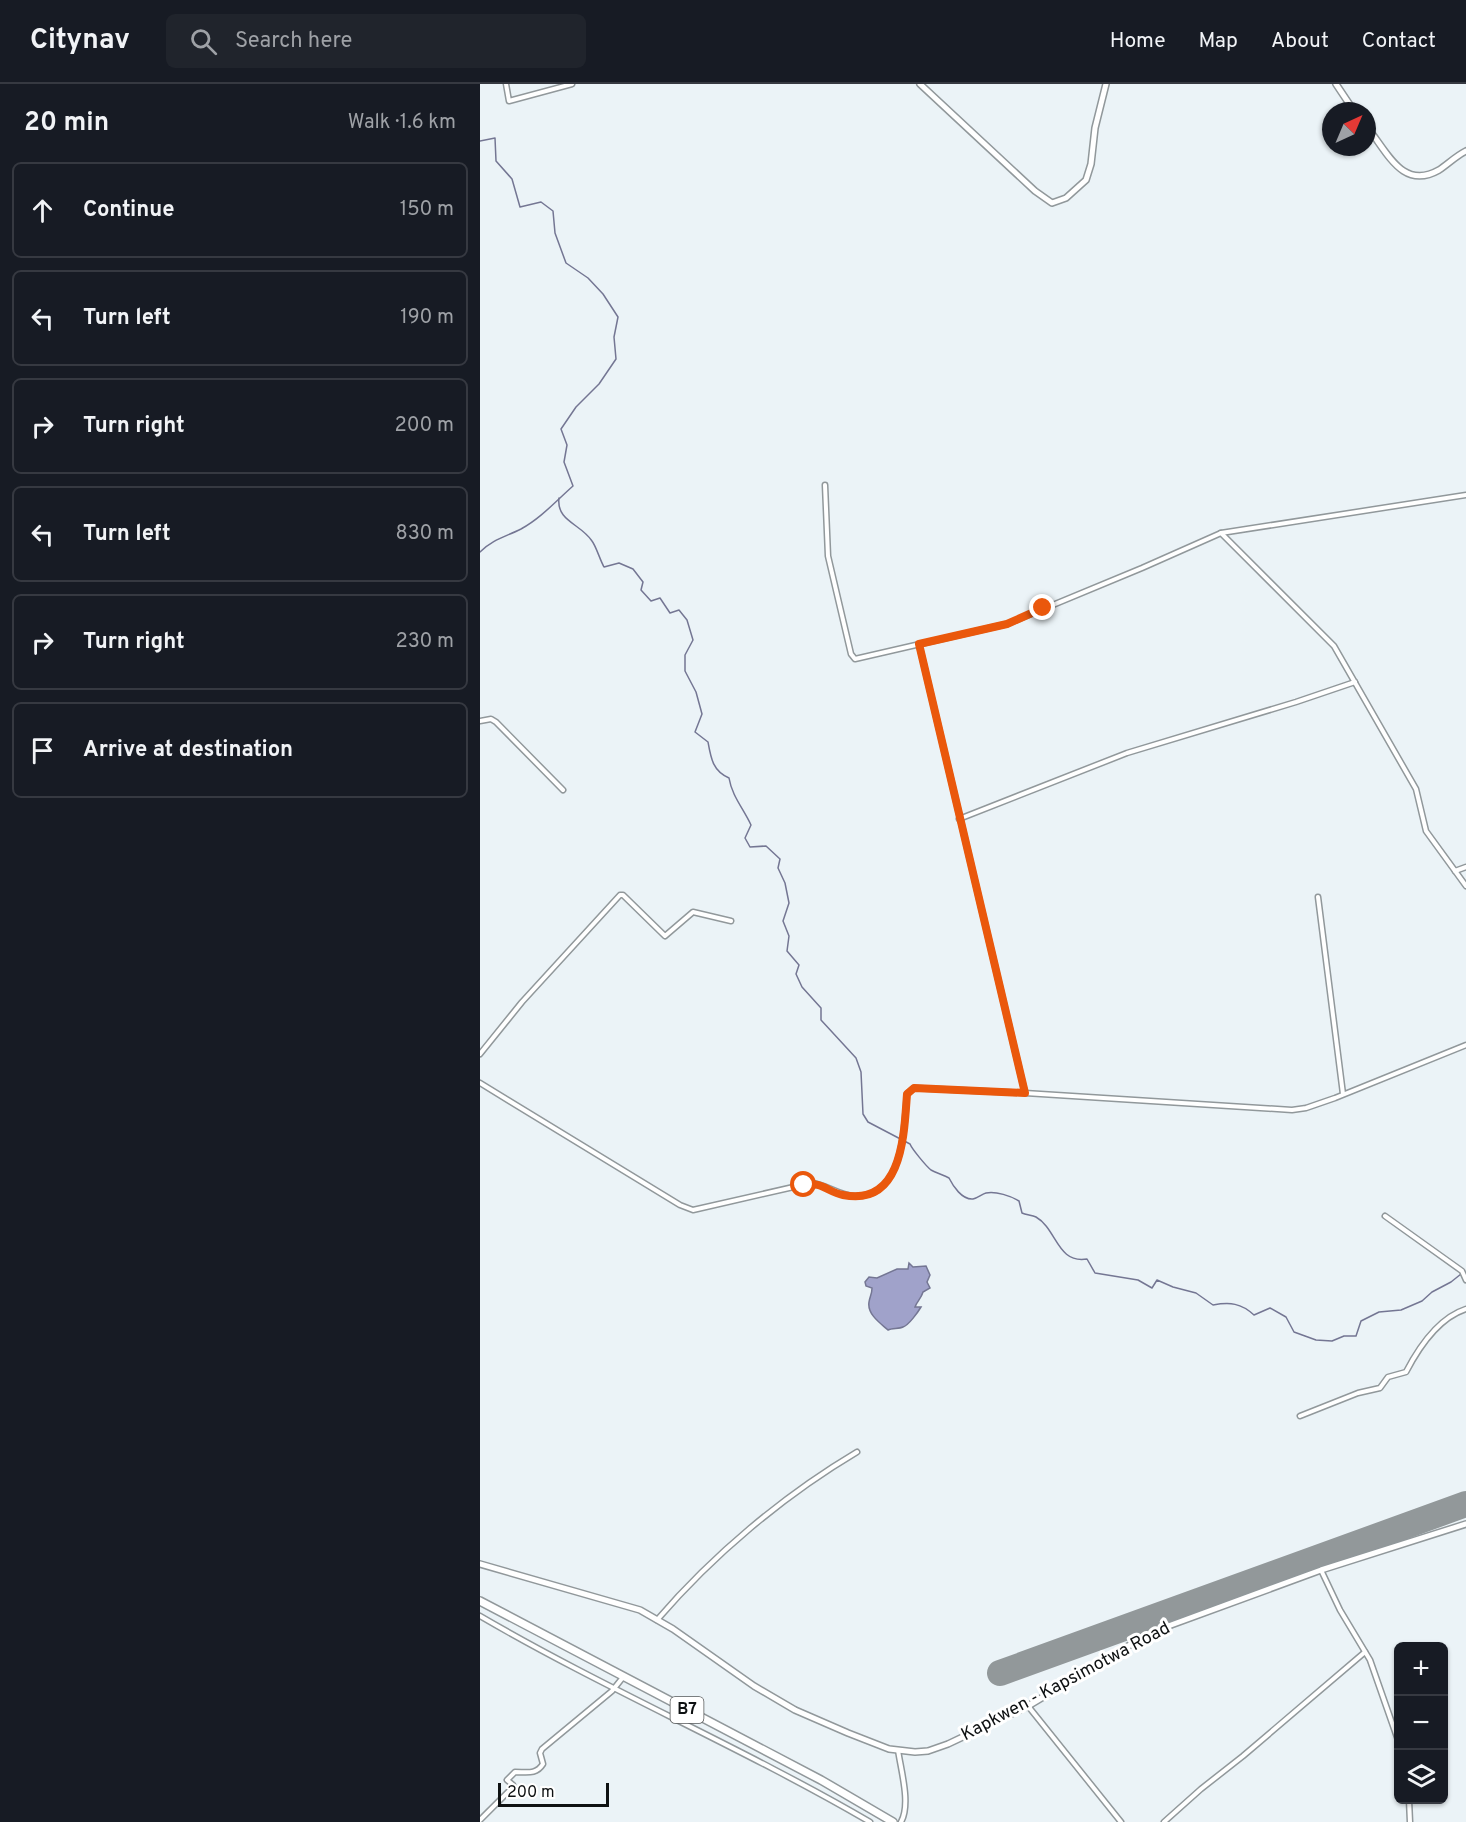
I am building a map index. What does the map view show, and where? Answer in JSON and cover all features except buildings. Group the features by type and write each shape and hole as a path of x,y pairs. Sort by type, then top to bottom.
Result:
{"highway":[{"name":"B7","path":"480,1601 821,1780 893,1822"}],"street":[{"path":"506,84 509,101 572,84"},
{"path":"920,84 1035,191 1052,202 1066,198 1086,180 1106,84"},
{"path":"1336,84 1348,102"},
{"path":"1376,139 1401,171 1414,177 1436,172 1466,151"},
{"path":"825,485 828,556 853,657 858,659 1007,624 1221,533 1466,495"},
{"path":"1221,533 1334,646 1416,789 1426,831 1466,886"},
{"path":"919,644 1025,1093"},
{"path":"959,819 1127,753 1355,682"},
{"path":"480,721 490,719 496,722 563,790"},
{"path":"1455,871 1466,867"},
{"path":"480,1054 522,1002 620,895 623,895 665,936 693,912 730,921"},
{"path":"1317,897 1343,1094"},
{"path":"480,1083 680,1205 693,1210 812,1183 840,1194 866,1196 883,1185 899,1161 903,1143 907,1094 919,1087 1292,1110 1306,1108 1466,1045"},
{"path":"1385,1216 1462,1271 1466,1280"},
{"path":"1300,1416 1358,1393 1380,1388 1388,1377 1406,1372 1417,1352 1447,1317 1466,1309"},
{"path":"657,1620 673,1601 731,1545 807,1485 857,1452"},
{"name":"Kapkwen - Kapsimotwa Road","path":"480,1564 625,1605 657,1620 754,1686 795,1710 848,1733 898,1750 915,1752 938,1748 1028,1706 1145,1636 1321,1570 1466,1524"},
{"path":"1321,1570 1377,1678 1394,1728"},
{"path":"480,1616 778,1771 870,1822"},
{"path":"1164,1822 1365,1652"},
{"path":"480,1820 512,1788 513,1785 508,1781 508,1777 515,1772 531,1773 540,1768 543,1764 540,1753 542,1749 615,1688 624,1676"},
{"path":"1028,1706 1121,1822"},
{"path":"898,1750 906,1805 905,1815 901,1822"},
{"path":"1409,1804 1410,1822"}],"water":[{"path":"909,1263 913,1267 926,1266 930,1275 927,1282 930,1288 923,1292 915,1307 921,1307 908,1324 901,1328 888,1330 870,1310 872,1288 866,1286 865,1282 869,1277 877,1278 897,1269 908,1269"}],"waterway":[{"path":"480,141 495,138 496,161 512,179 520,207 541,202 553,211 555,233 566,263 588,278 603,294 618,317 614,337 616,359 599,384 576,407 561,429 567,445 564,462 573,486 535,520 494,541 480,552"},
{"path":"559,498 561,512 592,541 604,567 619,563 633,569 643,582 641,590 651,601 660,598 670,613 679,610 687,620 693,640 685,655 685,671 696,692 702,714 695,732 708,742 716,768 729,778 735,796 751,825 745,838 750,847 766,846 780,859 778,868 785,883 789,903 783,921 789,936 787,951 799,965 796,974 802,987 821,1008 821,1020 856,1058 861,1072 863,1114 868,1122 910,1144 929,1168 949,1178 955,1188 965,1197 973,1199 986,1193 994,1193 1019,1201 1022,1213 1036,1217 1043,1222 1063,1251 1077,1259 1087,1259 1095,1273 1138,1280 1152,1288 1157,1280 1196,1293 1213,1305 1235,1304 1254,1315 1270,1308 1286,1317 1294,1332 1316,1340 1332,1341 1344,1336 1356,1336 1361,1321 1379,1312 1401,1310 1422,1301 1461,1274"}],"runway":[{"path":"1000,1673 1466,1504"}],"route":[{"path":"804,1185 819,1184 840,1194 854,1197 866,1196 883,1185 899,1161 903,1143 907,1094 914,1088 1025,1093 919,644 1007,624 1043,608"}]}
